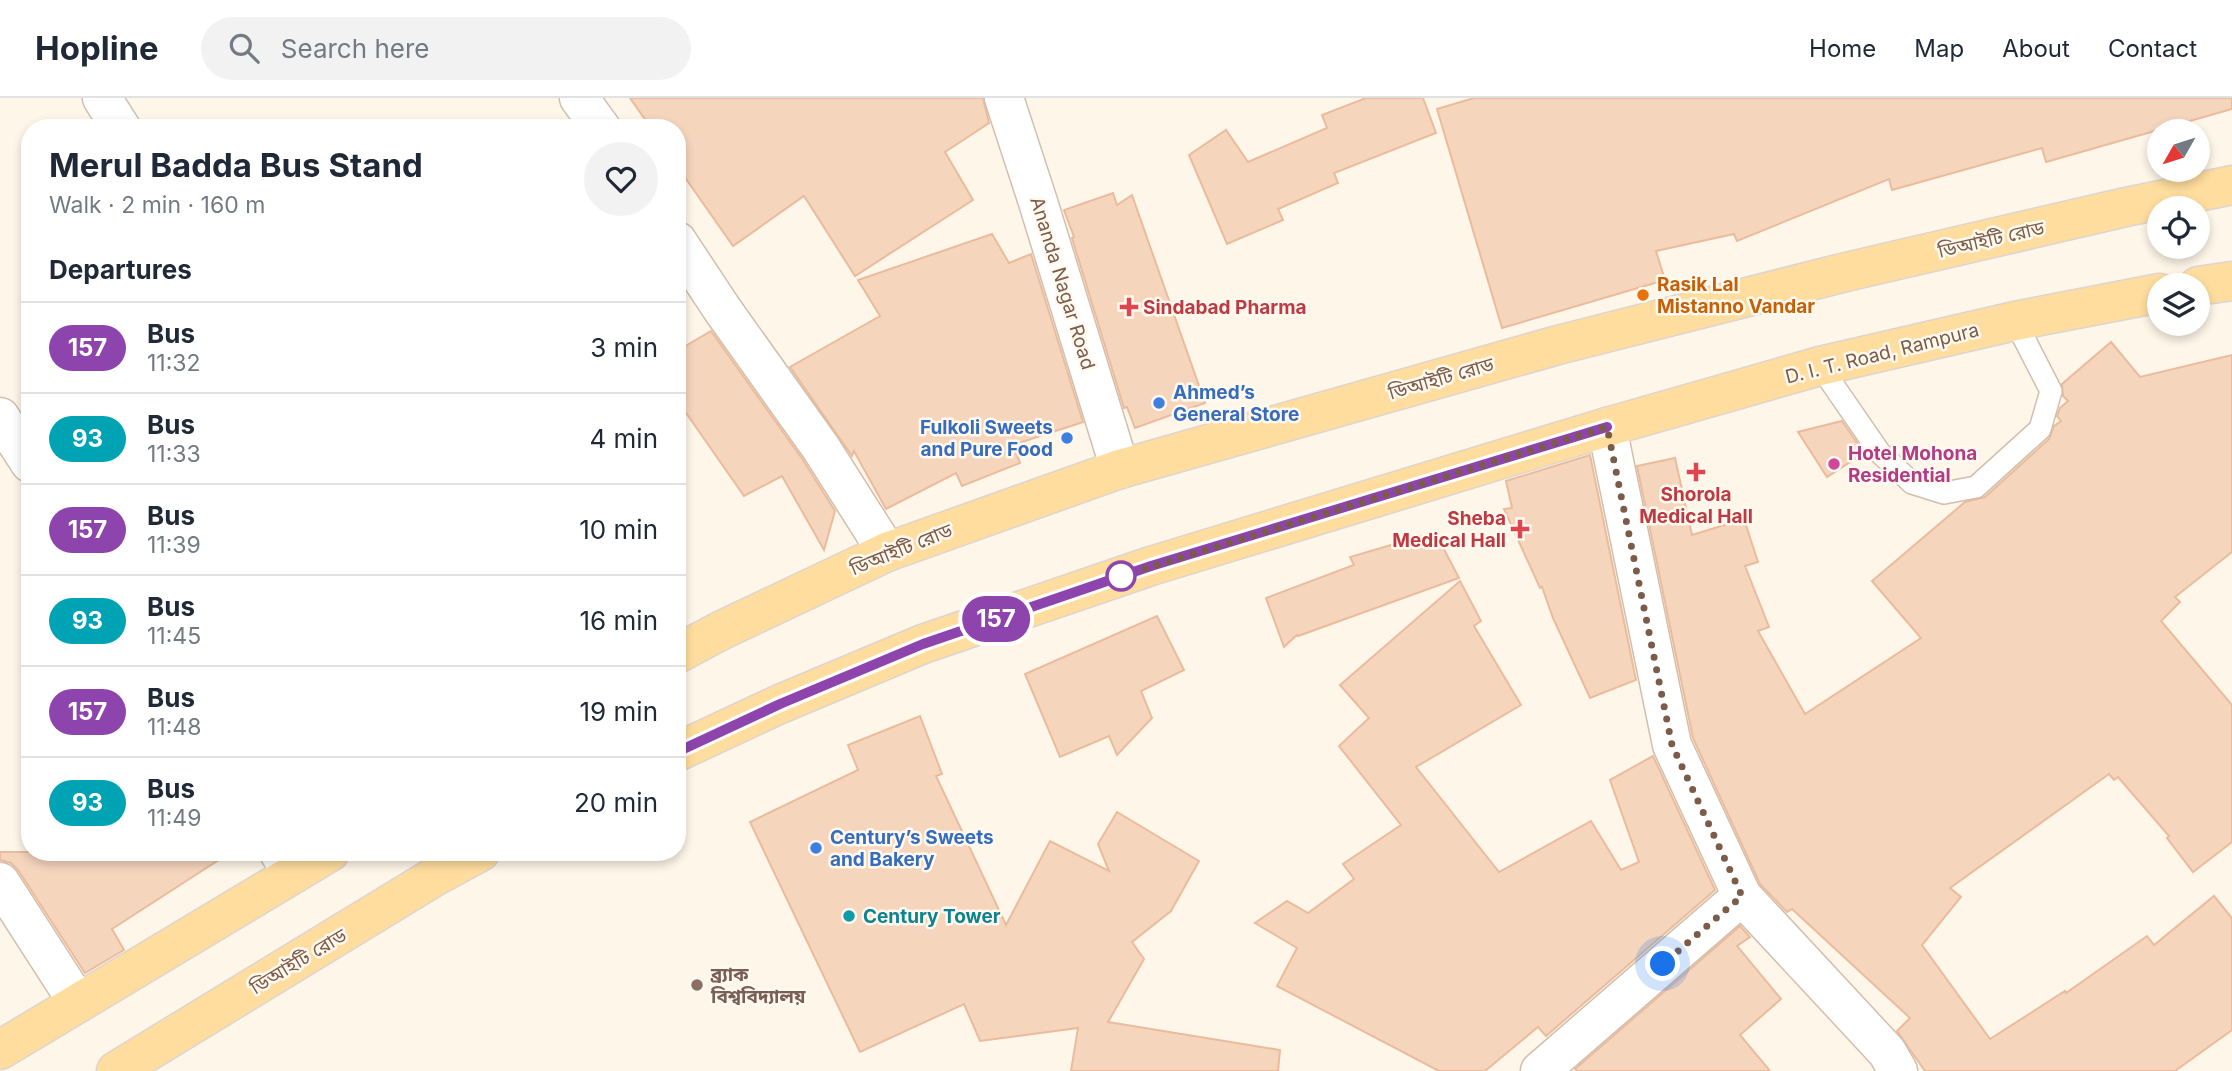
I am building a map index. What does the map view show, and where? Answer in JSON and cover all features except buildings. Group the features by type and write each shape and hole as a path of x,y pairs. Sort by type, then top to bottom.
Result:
{"main road":[{"name":"ডিআইটি রোড","path":"686,650 887,551 1120,469 1558,345 1873,266 2112,210 2232,186"},
{"path":"2210,284 2232,281"},
{"name":"D. I. T. Road, Rampura","path":"1607,427 1820,366 2015,321 2147,296"},
{"path":"686,748 780,704 923,644 1151,566 1607,427"},
{"name":"ডিআইটি রোড","path":"116,1071 463,861"},
{"path":"0,1050 78,1003 286,863"}],"street":[{"path":"102,98 115,119"},
{"path":"579,98 594,119"},
{"name":"Ananda Nagar Road","path":"1004,98 1120,469"},
{"path":"686,255 821,448 887,551"},
{"path":"0,416 21,449"},
{"path":"1607,427 1672,745 1742,896 1887,1052 1898,1071"},
{"path":"0,882 78,1003"},
{"path":"1539,1071 1742,896"}],"lane":[{"path":"1820,366 1881,453 1912,483 1944,493 1976,487 2040,429 2051,391 2015,321"}],"bus line":[{"name":"157","path":"686,748 780,704 923,644 1151,566 1607,427"}],"place":[{"name":"Rasik Lal Mistanno Vandar","path":"1643,295"},
{"name":"Sindabad Pharma","path":"1129,307"},
{"name":"Ahmed’s General Store","path":"1159,403"},
{"name":"Fulkoli Sweets and Pure Food","path":"1067,438"},
{"name":"Hotel Mohona Residential","path":"1834,464"},
{"name":"Shorola Medical Hall","path":"1696,472"},
{"name":"Sheba Medical Hall","path":"1520,529"},
{"name":"Century’s Sweets and Bakery","path":"816,848"},
{"name":"Century Tower","path":"849,916"},
{"name":"ব্র্যাক বিশ্ববিদ্যালয়","path":"697,985"}],"route":[{"path":"1121,576 1607,427 1672,745 1742,896 1663,964"}]}
